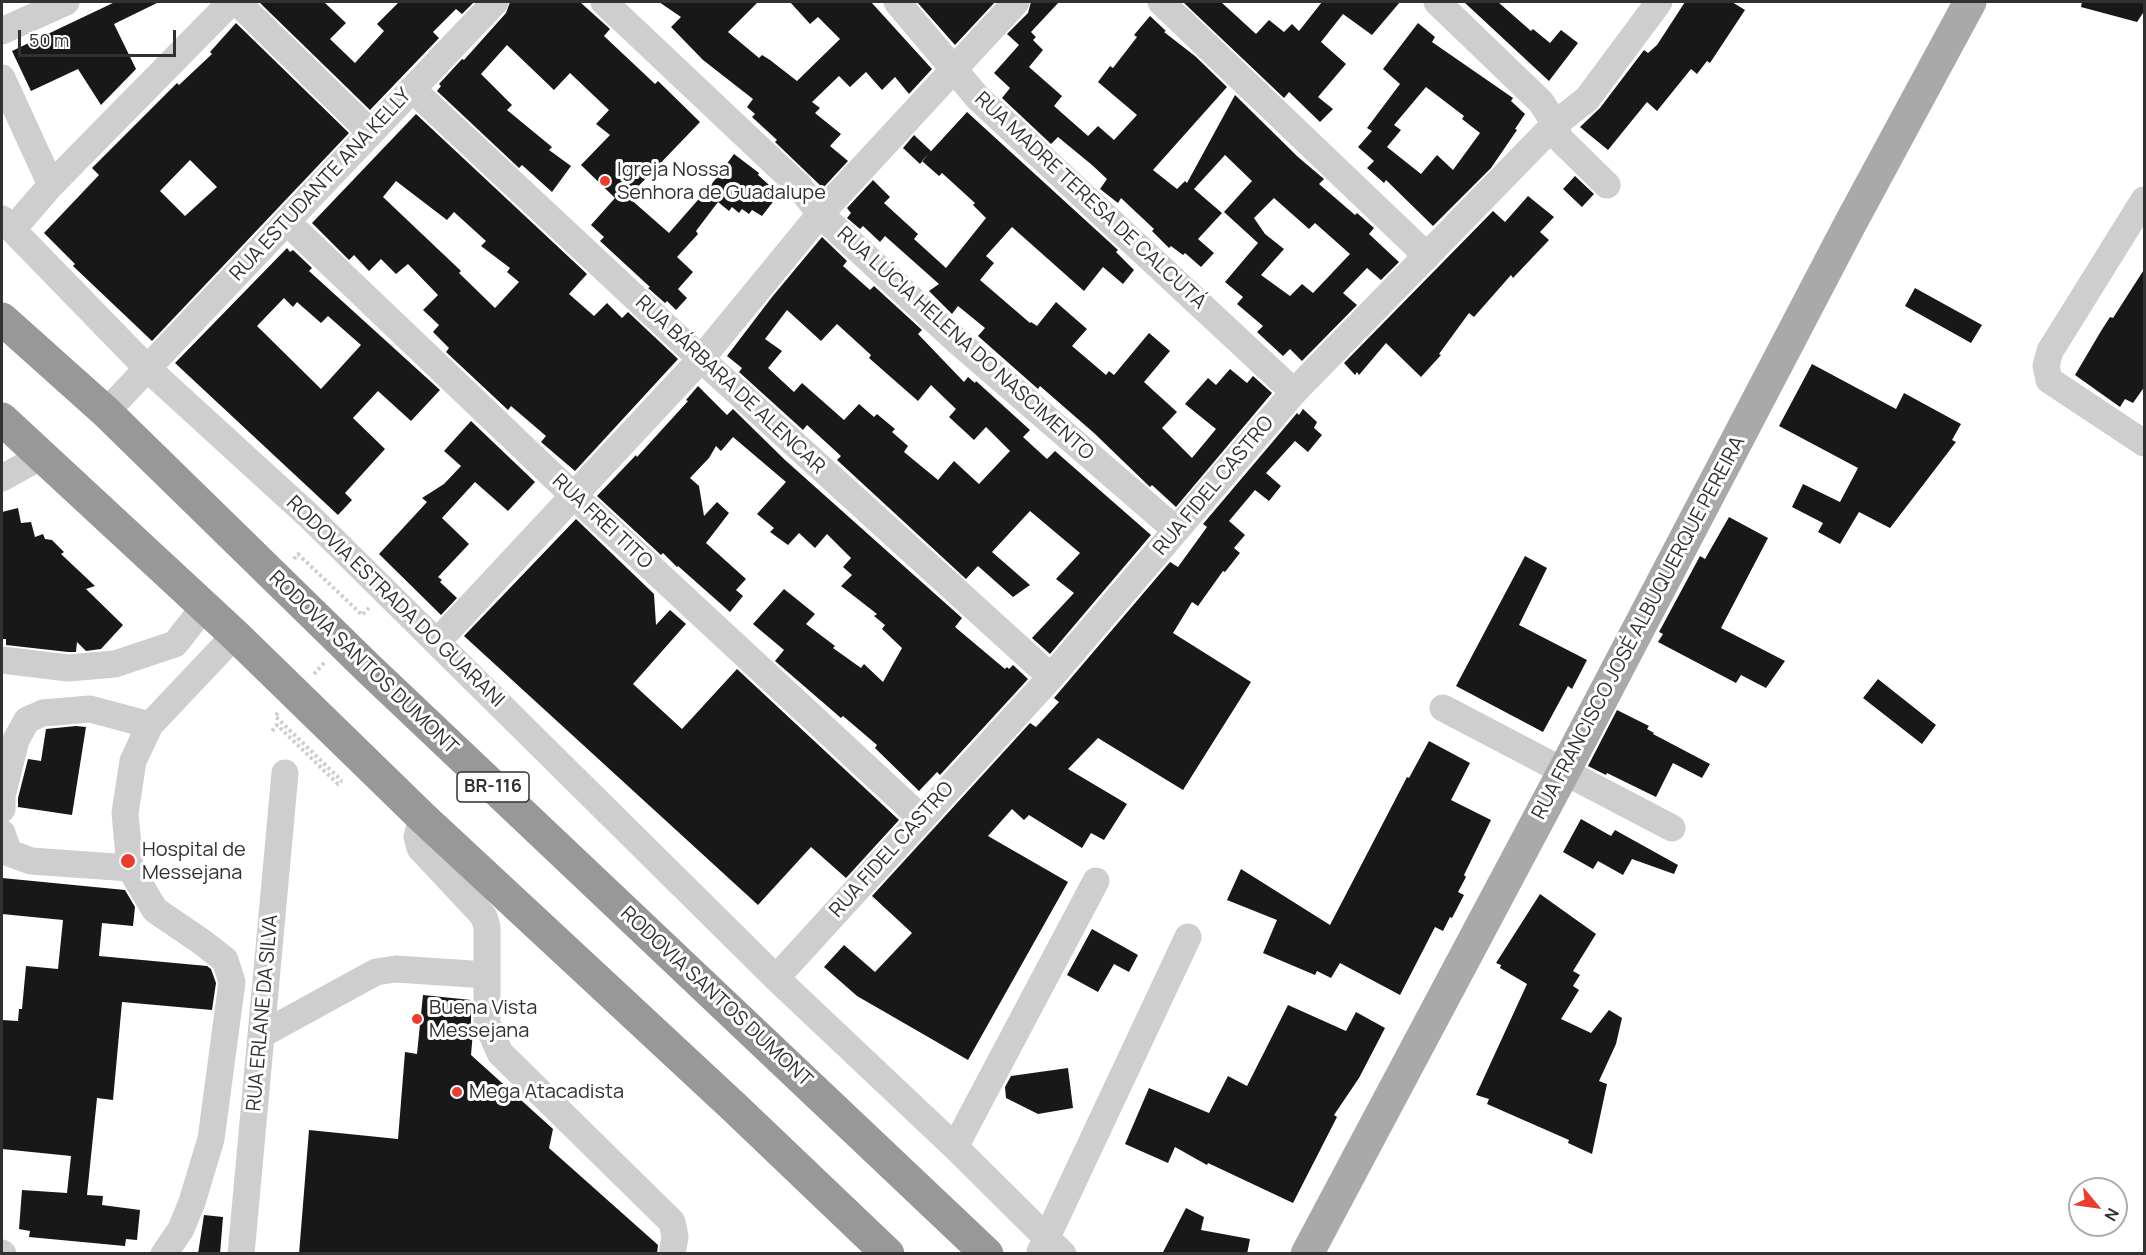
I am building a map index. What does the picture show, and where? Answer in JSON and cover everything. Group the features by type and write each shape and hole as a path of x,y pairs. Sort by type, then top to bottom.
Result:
{"highway":[{"name":"RODOVIA SANTOS DUMONT","path":"2,319 106,412 368,668 987,1254"},
{"path":"2,418 235,635 422,817 726,1099 888,1254"},
{"path":"802,1174 870,1254"}],"main road":[{"name":"RUA FRANCISCO JOSÉ ALBUQUERQUE PEREIRA","path":"1307,1254 1564,771 1850,224 1970,2"}],"street":[{"path":"2,31 66,2"},
{"path":"7,224 51,185 231,2"},
{"path":"237,2 370,132"},
{"name":"RUA ESTUDANTE ANA KELLY","path":"106,412 495,2"},
{"name":"RUA LÚCIA HELENA DO NASCIMENTO","path":"603,2 799,186 820,214 956,340 1176,530"},
{"name":"RUA MADRE TERESA DE CALCUTÁ","path":"897,2 978,98 1294,392"},
{"path":"436,642 701,359 820,214 1016,2"},
{"path":"1161,2 1428,256"},
{"path":"1437,2 1541,102 1555,124 1560,139 1607,185"},
{"name":"RUA FIDEL CASTRO","path":"776,978 1051,678 1294,392 1555,124 1587,99 1659,2"},
{"path":"2,78 51,185"},
{"name":"RUA BÁRBARA DE ALENCAR","path":"412,89 701,359 1051,678"},
{"path":"2145,200 2050,351 2046,366 2049,380 2145,443"},
{"name":"RUA FREI TITO","path":"287,222 573,495 921,818"},
{"name":"RODOVIA ESTRADA DO GUARANI","path":"7,224 147,368 309,516 776,978 955,1147 1050,1249"},
{"path":"2,478 42,456"},
{"path":"2,660 68,668 115,664 175,644 204,607"},
{"path":"164,1254 181,1229 192,1202 211,1139 232,982 225,960 155,910 130,868 125,813 133,761 150,725 235,635"},
{"path":"1443,708 1672,828"},
{"path":"2,809 2,796 16,740 27,720 43,713 90,709 150,725"},
{"name":"RUA ERLANE DA SILVA","path":"241,1254 285,773"},
{"path":"422,817 417,837 420,848 484,917 487,927 488,1023 500,1053 672,1222 675,1237 672,1254"},
{"path":"4,847 30,861 130,868"},
{"path":"955,1147 1096,881"},
{"path":"1050,1249 1188,936"},
{"path":"261,1035 376,972 396,969 487,975"}],"path":[{"path":"294,559 298,554 362,615 385,591"},
{"path":"307,682 331,657"},
{"path":"272,731 277,725 338,784 342,781 275,716 283,707"}],"building":[{"path":"115,2 159,2 114,24 136,69 101,105 78,69 31,91 12,51"},
{"path":"259,2 324,2 346,23 330,39 355,63 384,31 377,24 399,2 474,2 462,14 456,9 433,32 439,38 370,110"},
{"path":"510,2 580,2 610,29 604,36 655,84 658,81 700,122 628,197 669,233 711,185 734,154 759,173 758,175 779,194 762,216 752,210 749,214 742,209 739,213 732,207 729,211 718,202 696,231 698,234 677,257 693,272 678,289 687,298 676,310 648,288 650,287 600,241 604,237 591,225 615,198 581,165 610,135 596,124 609,110 570,73 554,90 507,45 481,74 512,105 507,110 552,147 549,150 571,166 552,192 522,165 519,168 437,91 441,86 439,84 506,13"},
{"path":"659,2 758,2 728,32 759,58 762,55 797,81 840,39 818,17 810,24 790,2 871,2 932,69 909,94 895,77 882,90 866,72 850,87 839,76 812,102 820,108 815,113 841,134 830,146 848,161 823,188 752,117 755,114 747,107 753,99 703,60 671,27 681,17"},
{"path":"917,2 995,2 955,45"},
{"path":"1031,2 1059,2 1031,32 1036,37 1033,40 1043,50 1029,67 1062,96 1054,106 1088,136 1098,126 1114,140 1137,115 1098,82 1110,66 1113,68 1137,37 1134,35 1150,16 1166,31 1164,32 1195,56 1227,87 1153,170 1177,189 1185,181 1187,183 1235,95 1298,157 1324,179 1319,184 1374,228 1369,234 1399,262 1381,280 1367,268 1343,293 1357,305 1302,361 1290,349 1283,356 1257,332 1263,326 1237,304 1243,297 1225,282 1258,243 1224,212 1252,181 1225,155 1194,189 1222,213 1198,239 1214,253 1201,267 1185,253 1183,255 1171,246 1169,248 1152,231 1154,229 1121,198 1118,203 1100,189 1107,179 1092,165 1058,137 1051,144 1002,98 1010,88 994,73 1019,45 1007,34 1028,13","holes":["1274,198 1309,229 1315,223 1350,254 1313,293 1302,284 1290,296 1261,275 1284,249 1265,234 1254,218"]},
{"path":"1183,2 1221,2 1256,34 1269,20 1284,32 1292,24 1299,31 1322,2 1400,2 1372,35 1343,14 1321,42 1346,64 1318,97 1333,109 1320,122 1289,92 1284,98"},
{"path":"1464,2 1498,2 1531,31 1533,29 1550,43 1561,30 1578,43 1549,81"},
{"path":"1685,2 1732,2 1745,10 1710,63 1707,61 1697,74 1691,69 1657,111 1647,102 1608,150 1580,127 1600,108 1644,50 1648,53 1657,45"},
{"path":"2082,2 2145,2 2145,10 2137,22 2081,7"},
{"path":"236,23 349,133 152,341 73,266 75,264 44,233 99,175 92,168 177,83 179,85 212,54 210,52","holes":["190,160 217,187 185,216 160,191"]},
{"path":"1418,23 1435,37 1432,42 1513,98 1511,101 1525,114 1491,168 1433,226 1386,180 1384,183 1367,168 1374,161 1358,147 1372,131 1367,128 1400,84 1383,69","holes":["1426,87 1464,116 1462,119 1480,133 1453,170 1437,155 1421,174 1387,147 1401,130 1394,125"]},
{"path":"967,112 1118,250 1116,252 1134,270 1123,284 1103,267 1084,291 1012,227 986,256 994,263 980,280 1030,323 1037,326 1056,302 1087,329 1072,346 1106,375 1109,371 1114,375 1149,333 1170,351 1144,382 1177,412 1162,428 1192,458 1216,429 1185,404 1208,378 1216,385 1230,369 1247,383 1253,376 1272,393 1176,507 1152,485 1150,487 1094,433 1040,386 1038,389 978,336 985,328 958,306 952,314 929,291 939,284 885,236 880,242 863,226 860,229 847,218 851,213 847,208 873,180 890,197 884,203 918,234 914,239 946,268 986,218 973,205 975,203 942,173 939,176 922,161"},
{"path":"416,114 587,274 569,294 594,316 607,303 622,318 628,312 678,359 575,471 541,442 546,436 511,406 508,410 446,352 449,348 433,332 439,325 423,310 438,295 408,264 396,274 381,259 369,271 354,255 349,260 312,223","holes":["396,181 447,220 454,212 486,241 481,246 510,268 507,272 519,282 495,308 459,273 461,271 383,197"]},
{"path":"914,135 931,151 920,164 903,148"},
{"path":"1575,176 1594,194 1582,207 1563,189"},
{"path":"1528,196 1554,217 1540,232 1549,240 1513,278 1511,275 1474,317 1469,313 1439,354 1441,355 1421,377 1386,343 1359,375 1357,372 1355,375 1344,363 1493,211 1505,222"},
{"path":"822,237 847,261 843,266 870,290 874,286 922,330 918,334 964,382 968,377 975,383 976,381 1030,430 1023,437 1047,459 1055,451 1151,535 1050,654 1032,638 1074,593 1056,579 1080,553 1030,511 992,552 1030,585 1013,597 978,566 966,579 837,460 841,456 807,425 803,430 739,372 742,368 727,356","holes":["787,310 821,341 837,324 871,355 869,358 918,401 931,385 956,409 949,417 974,440 986,427 1010,451 979,484 954,461 938,480 904,452 908,446 892,432 895,429 877,414 874,417 859,404 844,420 802,383 794,392 768,368 782,351 765,339"]},
{"path":"287,248 290,252 293,250 312,268 309,271 440,390 411,421 378,391 353,418 385,449 345,493 352,500 338,515 175,363","holes":["284,298 293,307 297,302 321,323 328,316 361,345 321,389 257,326"]},
{"path":"2145,268 2145,386 2133,403 2125,399 2120,407 2075,375 2110,317 2113,318"},
{"path":"1915,288 1982,325 1971,343 1905,306"},
{"path":"1812,364 1896,409 1904,393 1961,424 1952,440 1956,442 1890,528 1859,512 1840,544 1818,532 1823,523 1792,507 1803,484 1840,502 1858,468 1779,426"},
{"path":"698,386 727,415 733,409 785,460 962,618 955,627 1005,669 1013,665 1028,679 940,775 937,772 919,791 875,748 877,745 843,716 841,718 775,661 784,650 753,624 784,589 815,614 806,624 835,646 833,648 861,668 864,664 883,682 902,648 882,629 885,625 874,616 877,614 841,586 852,575 843,567 851,558 827,534 815,548 799,533 788,545 770,532 774,528 757,514 786,482 733,437 721,451 716,446 709,458 690,478 699,486 704,516 717,502 729,513 706,543 746,579 736,590 743,596 730,612 663,553 661,555 597,496 636,455 637,457 688,401 686,400"},
{"path":"1303,409 1317,422 1314,428 1322,435 1308,452 1295,441 1266,473 1281,486 1269,501 1255,490 1229,521 1245,535 1234,548 1240,553 1225,572 1223,571 1198,606 1192,602 1173,633 1251,682 1183,790 1098,738 1068,769 1127,804 1104,840 1091,833 1082,848 1029,815 1024,820 1012,809 988,836 1068,882 968,1060 857,996 824,967 844,945 875,972 912,933 872,896 1030,723 1036,727 1059,702 1054,698 1170,562 1178,567 1207,527 1203,524 1297,413 1299,415"},
{"path":"471,421 535,482 508,511 475,482 442,518 469,544 438,577 442,580 440,582 457,598 441,615 379,554 427,502 422,498 444,484 461,466 444,451"},
{"path":"18,508 21,523 31,522 35,537 43,534 45,539 52,540 64,552 61,554 95,586 86,589 123,625 101,649 86,651 77,642 76,652 68,652 6,645 6,639 2,639 2,512"},
{"path":"1729,517 1768,538 1721,628 1785,661 1766,688 1741,675 1736,683 1658,642 1663,634 1659,632 1700,556 1705,559"},
{"path":"576,519 654,594 656,625 670,610 686,624 633,684 682,729 737,669 899,820 846,878 811,847 758,905 464,636"},
{"path":"1525,556 1547,568 1519,625 1587,660 1572,689 1568,686 1543,732 1456,686"},
{"path":"1878,679 1936,725 1922,744 1863,698"},
{"path":"1617,710 1649,726 1647,729 1653,734 1710,764 1702,778 1673,763 1656,797 1588,766"},
{"path":"86,727 72,815 18,807 18,798 28,759 41,761 46,729"},
{"path":"1429,741 1470,763 1451,800 1491,820 1464,875 1466,877 1458,892 1464,895 1443,931 1435,927 1400,995 1340,963 1331,978 1317,971 1315,975 1263,953 1277,920 1227,900 1241,869 1330,925 1407,777 1409,778"},
{"path":"1581,819 1611,836 1615,830 1678,865 1674,874 1632,859 1623,875 1598,861 1593,869 1563,852"},
{"path":"2,878 125,890 135,907 133,926 102,923 99,956 207,966 211,969 216,983 212,1010 122,1002 113,1100 97,1098 87,1195 103,1196 102,1205 140,1210 137,1240 126,1239 125,1246 29,1237 30,1231 19,1229 22,1190 67,1193 71,1156 2,1149 2,1020 18,1021 19,1009 22,1009 26,966 58,969 63,920 2,914"},
{"path":"1540,894 1596,934 1573,971 1580,975 1573,986 1579,990 1561,1019 1591,1033 1609,1010 1622,1018 1616,1044 1599,1081 1607,1084 1592,1154 1568,1143 1569,1140 1487,1104 1489,1099 1476,1095 1527,984 1500,968 1501,965 1496,963"},
{"path":"1092,929 1138,955 1129,972 1114,964 1098,992 1067,975"},
{"name":"Mega Atacadista","path":"423,995 471,1000 473,1031 471,1055 553,1129 549,1148 658,1245 657,1254 299,1254 309,1130 398,1139 405,1052 417,1054"},
{"path":"1288,1005 1346,1031 1356,1012 1385,1028 1359,1078 1334,1115 1337,1117 1293,1203 1208,1163 1207,1165 1175,1147 1168,1163 1125,1144 1149,1088 1209,1113 1228,1076 1247,1086"},
{"path":"1068,1068 1073,1108 1038,1114 1006,1098 1005,1087 1011,1076"},
{"path":"1186,1208 1204,1217 1201,1230 1250,1239 1247,1254 1162,1254"},
{"path":"204,1215 223,1217 220,1254 198,1254"}],"place":[{"name":"Igreja Nossa Senhora de Guadalupe","path":"605,181"},
{"name":"Hospital de Messejana","path":"128,861"},
{"name":"Buena Vista Messejana","path":"417,1019"},
{"name":"Mega Atacadista","path":"457,1092"}]}
